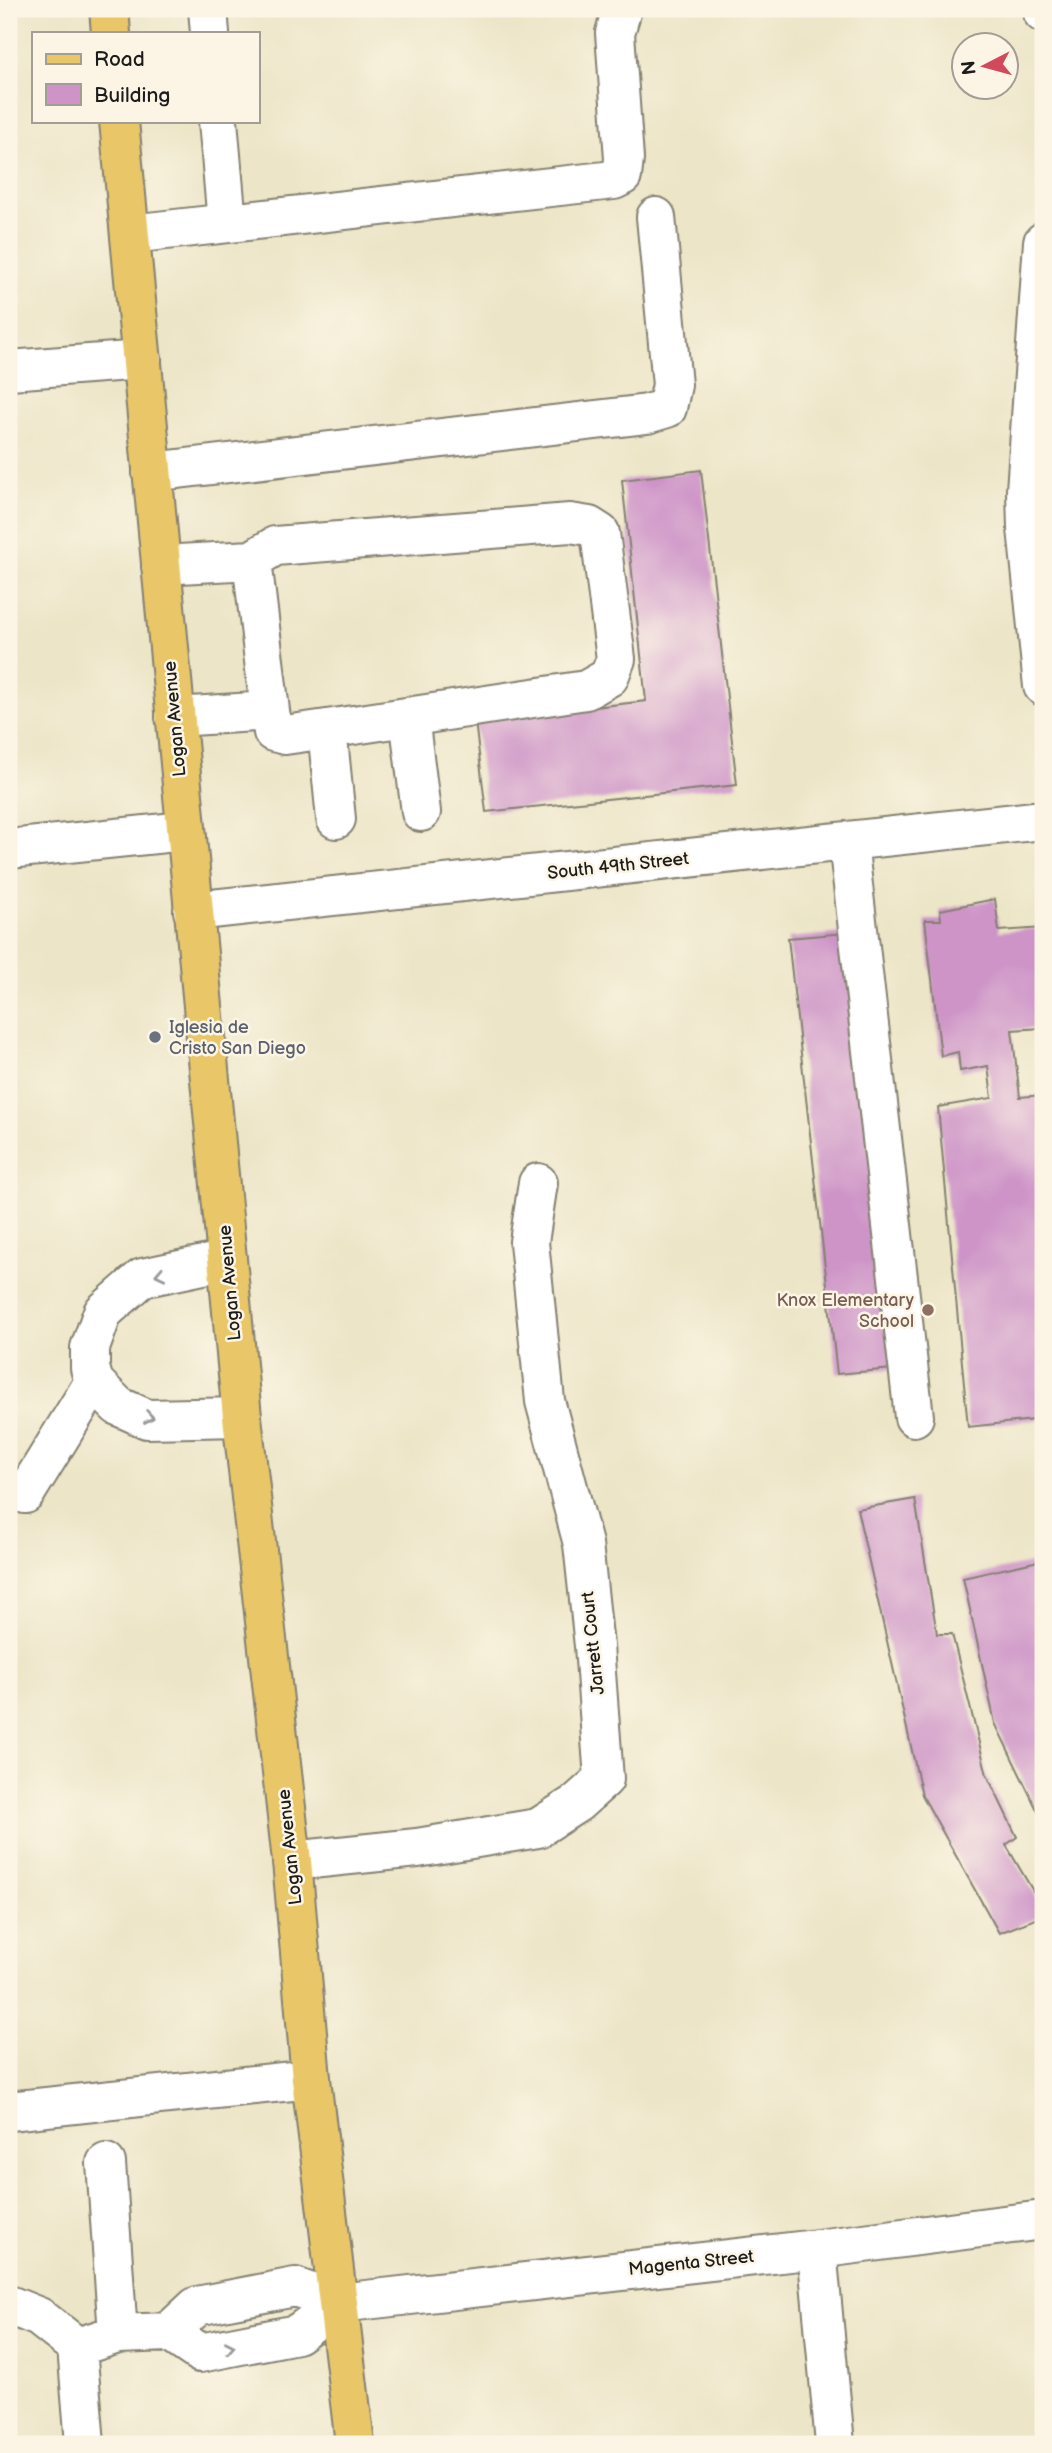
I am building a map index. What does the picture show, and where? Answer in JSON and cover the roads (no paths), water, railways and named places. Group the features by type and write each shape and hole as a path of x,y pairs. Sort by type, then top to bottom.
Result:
{"main road":[{"path":"109,9 111,32"},
{"name":"Logan Avenue","path":"119,122 242,1417 292,1861 311,2080 355,2444"}],"street":[{"path":"208,9 210,32"},
{"path":"130,234 614,180 622,176 624,159 615,33 622,9"},
{"path":"218,122 228,223"},
{"path":"152,472 647,414 667,408 672,385 656,217"},
{"path":"1043,242 1026,491 1027,528 1043,686"},
{"path":"9,370 142,360"},
{"path":"161,565 252,560 275,546 570,523 589,526 600,534 617,659 609,677 586,690 285,735 273,732 252,560"},
{"path":"175,717 270,710"},
{"path":"409,717 421,812"},
{"path":"327,729 336,819"},
{"name":"South 49th Street","path":"193,911 1043,820"},
{"path":"9,849 185,831"},
{"path":"848,842 914,1418"},
{"name":"Jarrett Court","path":"292,1861 417,1849 538,1828 577,1803 604,1779 583,1544 545,1401 529,1242 538,1183"},
{"path":"227,1260 142,1278 103,1312 90,1348 90,1368 94,1382 118,1406 147,1419 242,1417"},
{"path":"25,1494 94,1382"},
{"path":"9,2111 311,2080"},
{"path":"106,2163 118,2334"},
{"name":"Magenta Street","path":"339,2302 817,2249 1043,2220"},
{"path":"817,2249 835,2444"},
{"path":"78,2347 118,2334 169,2332 200,2353 297,2334 339,2302"},
{"path":"9,2305 39,2317 78,2347 85,2444"}],"place":[{"name":"Iglesia de Cristo San Diego","path":"155,1037"},
{"name":"Knox Elementary School","path":"928,1310"}]}
